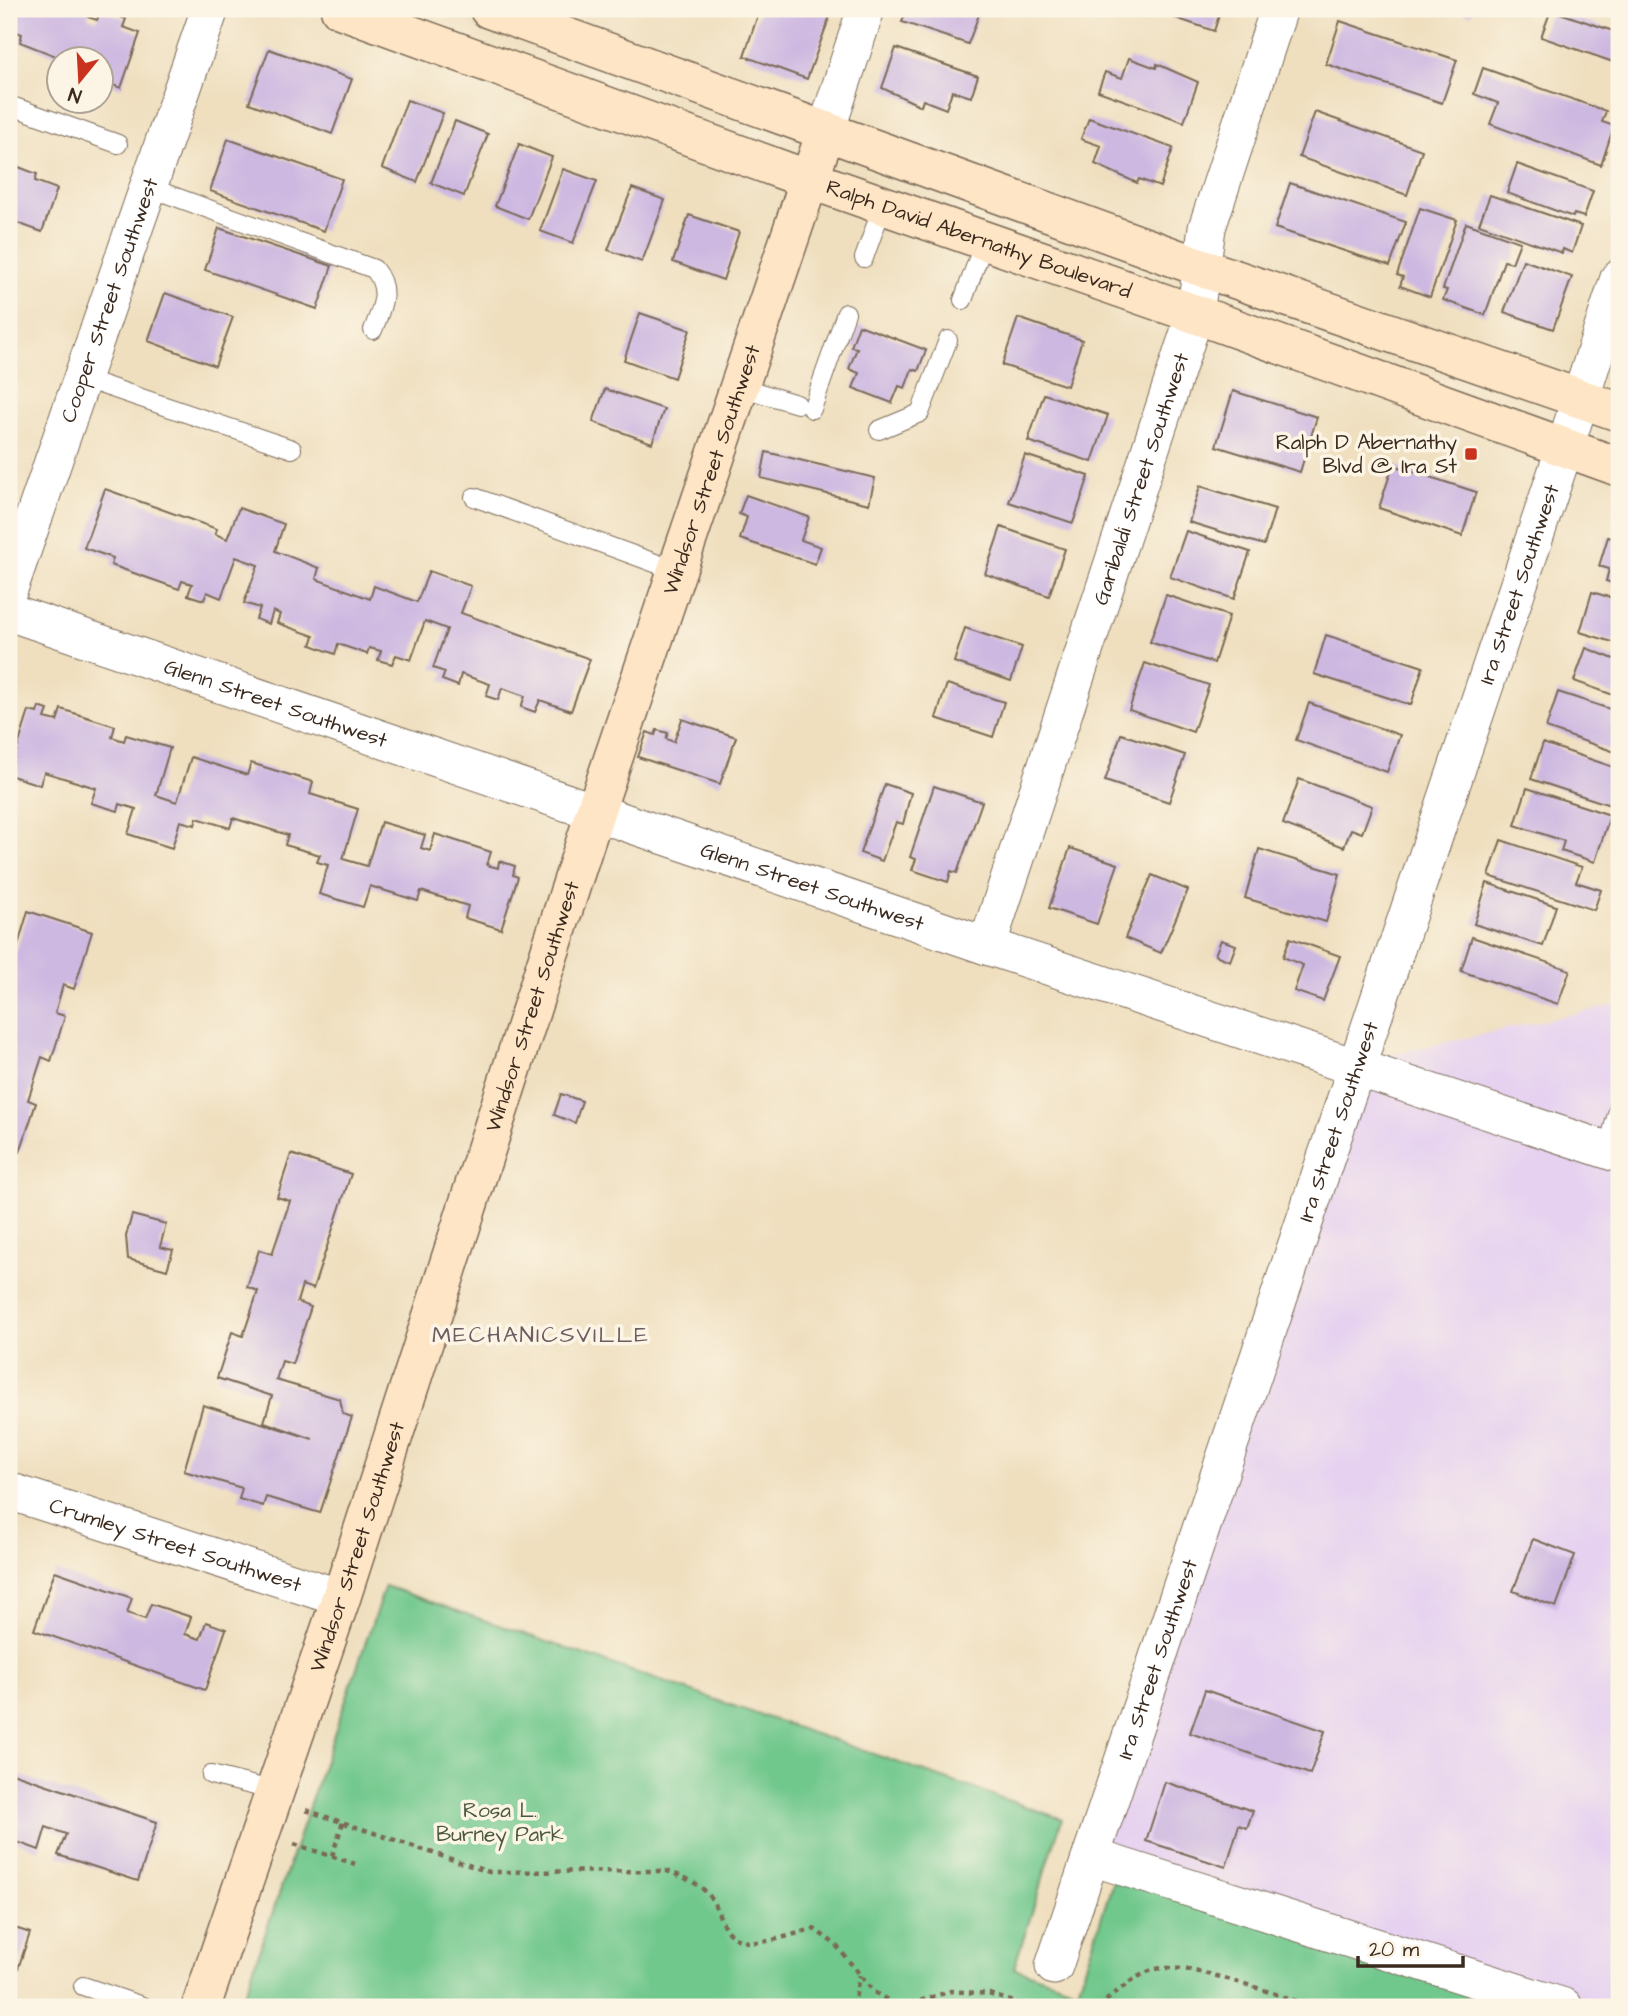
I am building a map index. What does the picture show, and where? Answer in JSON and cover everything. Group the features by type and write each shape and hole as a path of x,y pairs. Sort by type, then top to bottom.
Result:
{"main road":[{"name":"Ralph David Abernathy Boulevard","path":"341,9 810,180 1195,313 1619,467"},
{"path":"489,9 1200,267 1619,412"},
{"name":"Windsor Street Southwest","path":"201,2007 286,1799 341,1598 595,812 826,131"}],"street":[{"name":"Cooper Street Southwest","path":"9,589 210,9"},
{"name":"Windsor Street Southwest","path":"826,131 866,9"},
{"name":"Garibaldi Street Southwest","path":"987,946 1195,313 1207,229 1279,9"},
{"name":"Ira Street Southwest","path":"1054,1966 1565,447 1619,278"},
{"name":"Glenn Street Southwest","path":"9,612 987,946 1613,1152"},
{"name":"Crumley Street Southwest","path":"9,1490 341,1598"},
{"path":"1092,1857 1564,2007"}],"lane":[{"path":"9,105 118,144"},
{"path":"148,187 374,269 384,281 384,300 373,330"},
{"path":"864,258 883,205"},
{"path":"963,300 985,240"},
{"path":"740,387 805,407 846,313"},
{"path":"879,430 920,414 948,340"},
{"path":"82,378 292,449"},
{"path":"474,497 677,571"},
{"path":"1613,1152 1619,1107"},
{"path":"211,1775 286,1799"},
{"path":"83,1986 145,2007"}],"path":[{"path":"286,1799 343,1822 489,1872 667,1871 688,1879 707,1892 723,1929 736,1939 751,1942 814,1930 835,1944 874,1992 894,2004 913,2003 951,1991 989,1994 1029,2007"},
{"path":"332,1856 343,1822"},
{"path":"287,1842 355,1864"},
{"path":"1098,2007 1128,1983 1153,1970 1180,1967 1315,2007"},
{"path":"854,2007 859,1974"}],"shaded area":[{"path":"1619,1004 1619,2007 1606,2007 1092,1852 1344,1065"}],"green space":[{"name":"Rosa L. Burney Park","path":"385,1586 1062,1819 1014,1968 1078,1990 1115,1875 1527,2007 240,2007"}],"building":[{"path":"9,9 90,9 88,17 97,20 101,10 126,19 123,27 140,33 121,88 116,86 116,46 46,46 46,52 20,42 22,34 9,29"},
{"path":"760,9 826,9 825,11 831,13 807,79 744,56"},
{"path":"907,9 981,9 968,44 902,22"},
{"path":"1149,9 1221,9 1214,31"},
{"path":"1454,9 1473,9 1471,15"},
{"path":"1598,9 1619,9 1619,16"},
{"path":"1551,10 1619,33 1619,64 1541,37"},
{"path":"1340,21 1457,60 1442,103 1326,64"},
{"path":"896,48 978,76 971,97 952,91 946,109 923,100 921,106 882,88"},
{"path":"269,49 352,79 332,134 249,103"},
{"path":"1129,58 1156,68 1157,64 1198,82 1184,122 1098,91 1105,72 1122,78"},
{"path":"1483,68 1606,111 1602,122 1614,126 1601,165 1490,124 1498,103 1474,94"},
{"path":"407,100 443,113 417,182 382,168"},
{"path":"1315,112 1422,150 1407,195 1299,157"},
{"path":"1089,118 1173,148 1160,187 1139,179 1137,183 1095,164 1101,146 1081,139"},
{"path":"455,121 488,134 464,196 431,183"},
{"path":"228,139 342,179 324,231 210,191"},
{"path":"519,144 552,157 528,219 495,206"},
{"path":"1517,164 1593,191 1584,217 1574,214 1573,217 1507,193"},
{"path":"16,166 37,174 35,181 57,189 42,232 9,220 9,173 13,175"},
{"path":"563,169 597,181 573,243 540,231"},
{"path":"1290,183 1406,222 1390,266 1275,228"},
{"path":"632,188 665,200 642,262 608,250"},
{"path":"1490,195 1581,226 1572,253 1563,249 1562,253 1479,224"},
{"path":"1420,208 1457,220 1430,297 1400,286 1403,277 1397,275"},
{"path":"689,215 739,232 723,280 673,262"},
{"path":"1466,223 1520,242 1512,263 1504,261 1485,315 1443,300 1447,290 1443,289"},
{"path":"219,228 332,266 317,309 205,270"},
{"path":"1523,260 1572,277 1553,329 1504,312"},
{"path":"165,293 233,317 215,366 148,341"},
{"path":"640,313 690,330 674,378 624,360"},
{"path":"1018,318 1082,340 1067,386 1002,365"},
{"path":"859,325 926,350 918,371 912,369 905,388 899,386 892,403 853,388 859,373 849,369 857,348 851,347"},
{"path":"605,389 664,409 652,443 593,422"},
{"path":"1233,391 1317,417 1300,472 1216,446"},
{"path":"1044,394 1108,415 1092,462 1028,441"},
{"path":"766,452 875,478 869,504 761,478"},
{"path":"1025,455 1089,476 1073,523 1009,502"},
{"path":"1393,465 1476,492 1462,536 1379,508"},
{"path":"1200,486 1275,509 1264,545 1189,522"},
{"path":"105,489 217,529 215,534 227,539 239,508 284,524 275,551 319,568 316,579 370,599 374,586 417,602 429,571 471,586 461,613 590,659 571,711 540,700 535,712 521,707 525,696 502,688 498,700 486,696 490,684 461,674 458,686 442,680 445,672 433,668 447,629 425,621 411,660 396,655 392,664 378,660 381,651 369,648 367,654 338,644 335,654 311,645 314,636 277,623 280,614 273,611 269,624 256,619 260,608 244,603 258,565 236,557 221,598 207,592 204,600 188,595 192,584 182,581 179,589 111,565 113,558 84,548"},
{"path":"746,495 809,517 801,540 821,547 815,564 740,539 747,517 739,514"},
{"path":"1001,527 1065,549 1049,596 985,574"},
{"path":"1186,531 1250,552 1234,599 1170,577"},
{"path":"1608,537 1619,540 1619,585 1606,581 1609,569 1599,566"},
{"path":"1592,592 1619,600 1619,644 1580,632"},
{"path":"1166,595 1229,616 1214,663 1150,642"},
{"path":"965,628 1022,647 1011,681 954,662"},
{"path":"1326,635 1423,667 1411,705 1314,674"},
{"path":"1586,648 1619,661 1619,697 1574,681"},
{"path":"1145,663 1209,685 1193,732 1129,710"},
{"path":"947,684 1004,702 993,737 936,718"},
{"path":"1558,692 1619,712 1618,753 1546,728"},
{"path":"1309,703 1400,735 1387,772 1296,740"},
{"path":"39,707 48,710 45,718 57,721 61,709 115,726 112,737 124,741 126,735 170,748 156,795 177,802 191,757 247,775 251,763 313,782 310,794 358,809 343,859 367,866 381,822 425,835 421,848 430,851 435,834 491,852 487,865 498,868 499,861 515,866 513,875 518,877 501,929 465,918 468,906 421,891 418,901 370,886 363,907 319,894 328,865 317,862 320,855 285,845 288,835 233,818 230,828 197,818 195,825 180,821 172,848 128,834 136,809 120,804 118,811 91,803 96,788 44,772 40,785 9,775 29,711 37,713"},
{"path":"682,719 736,737 720,784 638,757 647,732 655,735 657,730 668,733 666,739 674,742"},
{"path":"1121,734 1185,755 1169,802 1105,781"},
{"path":"1543,743 1619,769 1619,789 1613,806 1531,779"},
{"path":"1299,779 1372,806 1362,833 1351,829 1344,847 1283,824"},
{"path":"885,784 911,793 903,824 896,822 882,861 860,853"},
{"path":"934,786 982,802 957,873 951,871 948,882 912,870 916,859 910,857"},
{"path":"1527,788 1610,815 1595,862 1561,851 1564,841 1515,825"},
{"path":"1501,840 1582,867 1576,882 1601,890 1594,910 1489,876"},
{"path":"1070,848 1118,864 1097,924 1049,908"},
{"path":"1259,849 1340,874 1326,922 1245,898"},
{"path":"1152,875 1188,890 1161,953 1125,938"},
{"path":"1487,883 1556,906 1543,946 1474,924"},
{"path":"28,911 92,932 74,989 63,985 55,1013 65,1016 51,1061 42,1057 28,1100 36,1103 20,1152 9,1149 9,949 16,952"},
{"path":"1472,937 1570,970 1558,1004 1461,971"},
{"path":"1290,938 1340,956 1323,1001 1294,991 1303,965 1283,957"},
{"path":"1221,940 1236,945 1230,961 1215,955"},
{"path":"561,1094 582,1101 575,1123 554,1115"},
{"path":"291,1154 351,1174 313,1289 302,1285 297,1302 311,1307 292,1364 282,1361 276,1380 340,1399 343,1414 352,1417 320,1513 266,1497 263,1506 239,1499 242,1488 184,1471 203,1405 313,1439 264,1422 272,1396 217,1378 232,1332 243,1336 258,1291 247,1287 259,1250 272,1254 290,1201 277,1197"},
{"path":"132,1215 166,1224 160,1247 173,1250 167,1270 128,1259 126,1236"},
{"path":"1533,1539 1575,1555 1556,1607 1513,1591"},
{"path":"55,1571 132,1598 127,1613 145,1619 151,1604 191,1617 185,1634 200,1639 206,1622 226,1629 205,1690 34,1630"},
{"path":"1205,1690 1325,1731 1310,1774 1190,1733"},
{"path":"9,1772 157,1822 138,1881 58,1855 66,1834 46,1827 39,1850 9,1839"},
{"path":"1165,1782 1253,1811 1247,1828 1239,1825 1226,1867 1146,1841"},
{"path":"9,1926 30,1933 9,1995"}],"place":[{"name":"Ralph D Abernathy Blvd @ Ira St","path":"1471,454"}],"district":[{"name":"MECHANICSVILLE","path":"541,1335"}]}
